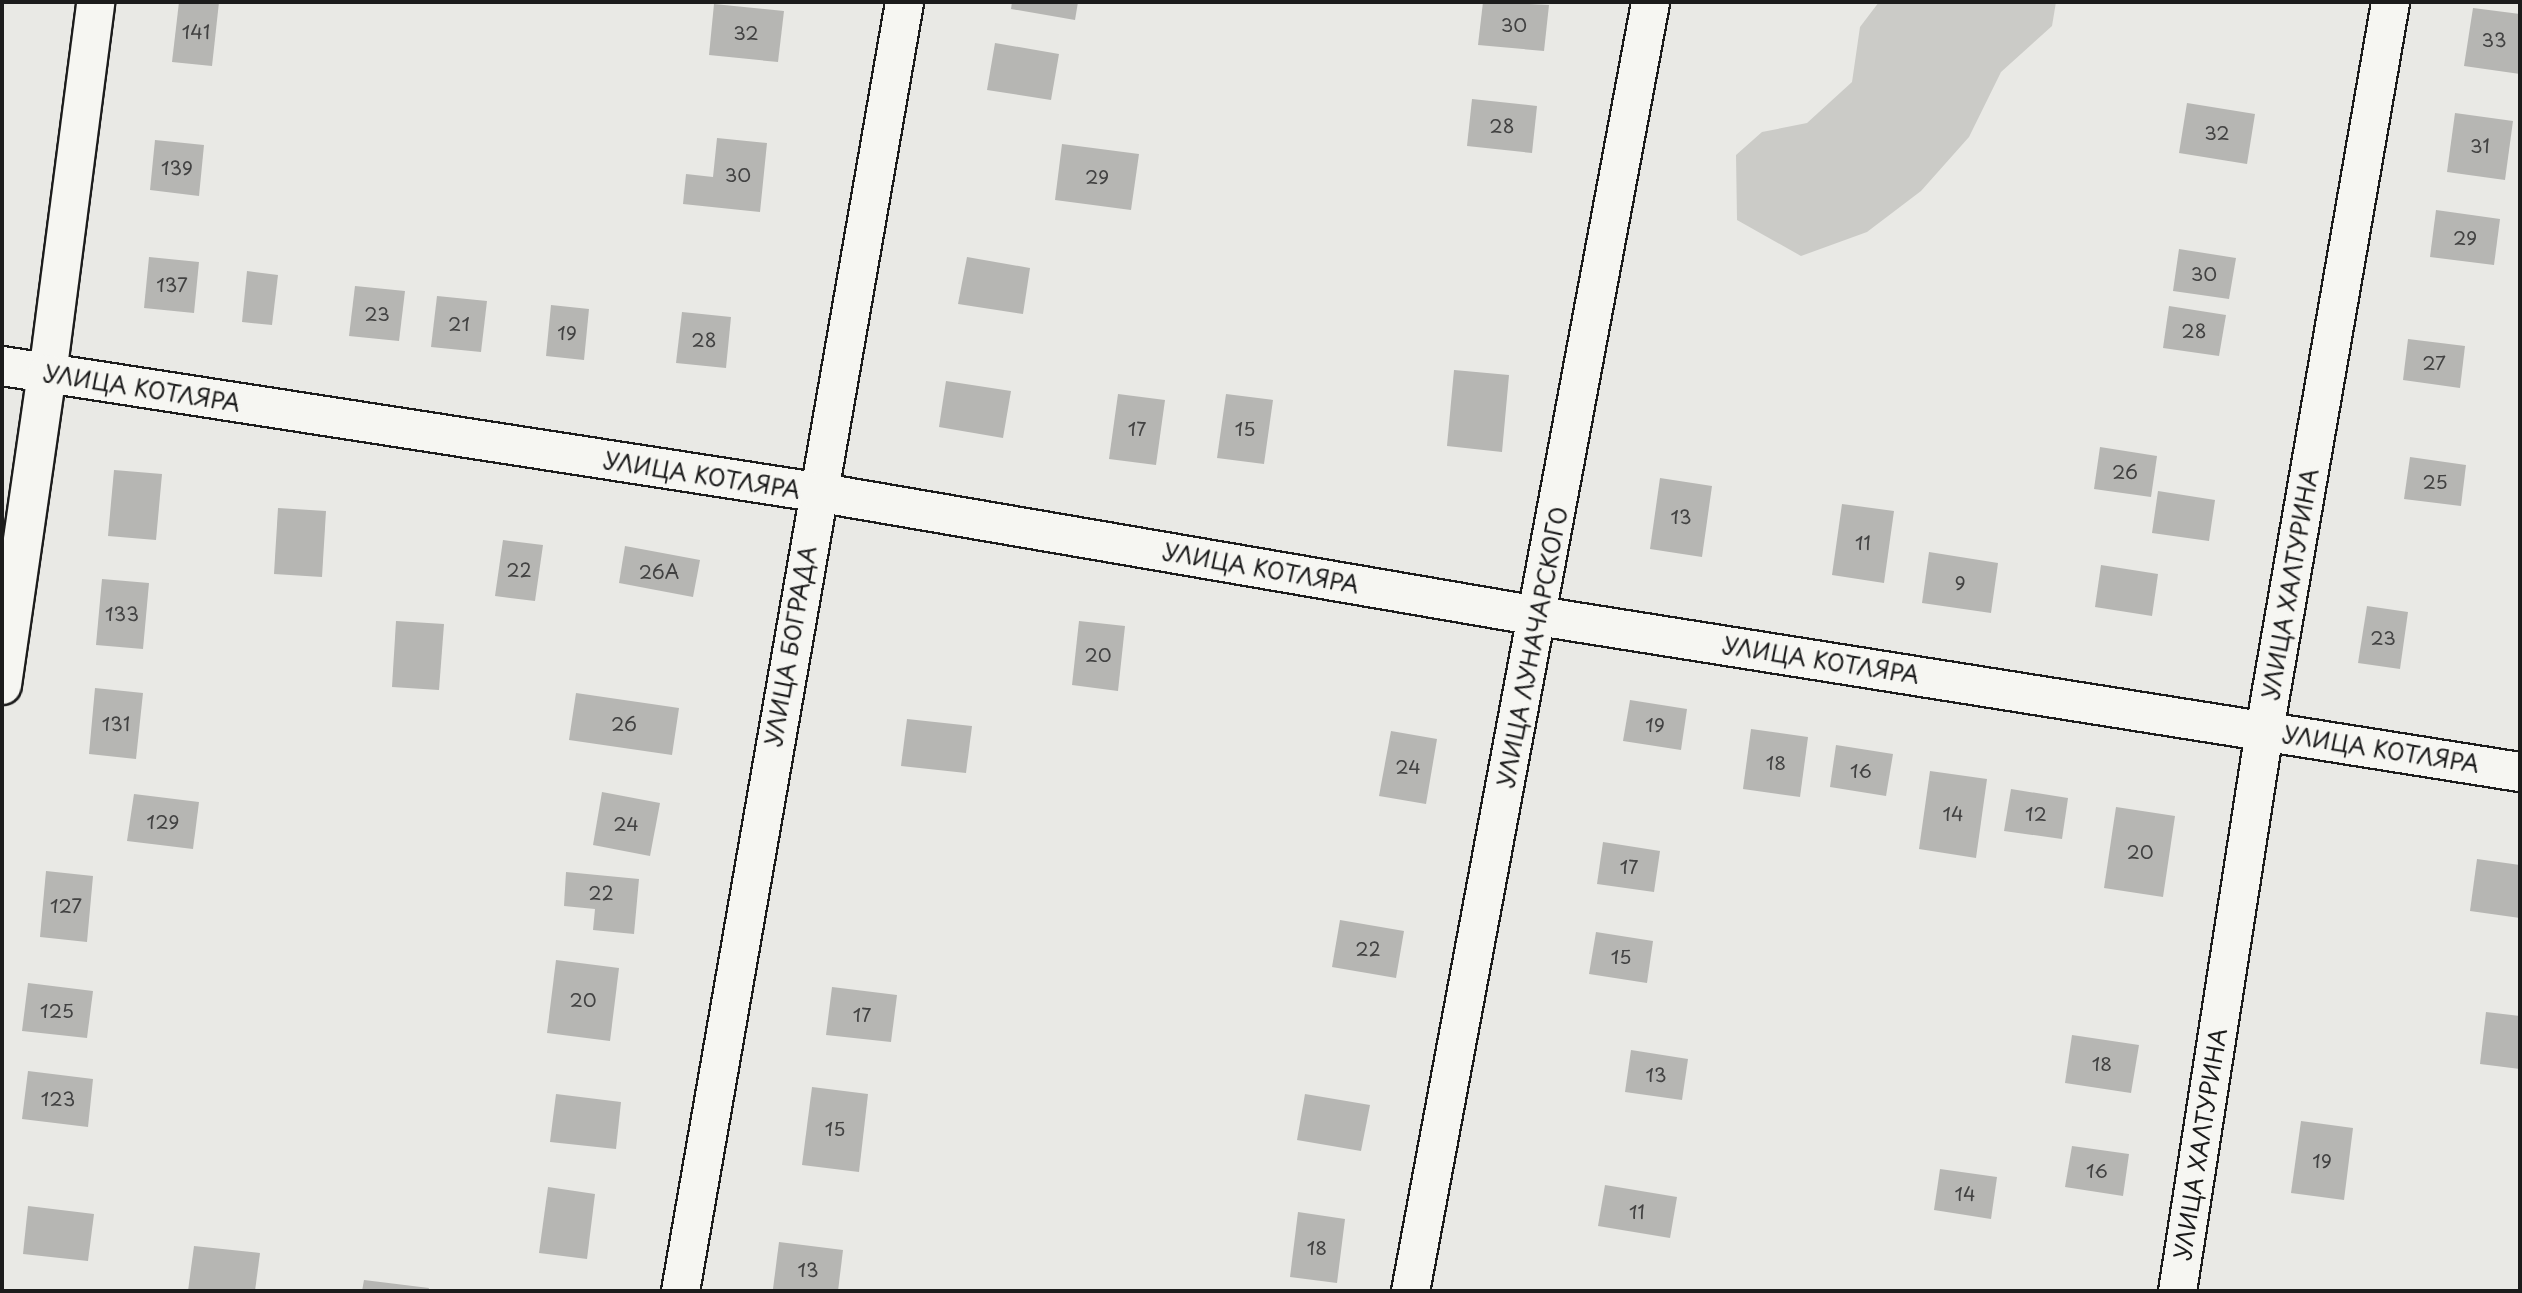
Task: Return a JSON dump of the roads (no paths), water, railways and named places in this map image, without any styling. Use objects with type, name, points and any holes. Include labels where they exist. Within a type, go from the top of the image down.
[{"type":"street","points":[[2,685],[47,374],[95,2]]},
{"type":"street","name":"УЛИЦА БОГРАДА","points":[[680,1291],[816,492],[904,2]]},
{"type":"street","name":"УЛИЦА ЛУНАЧАРСКОГО","points":[[1410,1291],[1538,616],[1650,2]]},
{"type":"street","name":"УЛИЦА ХАЛТУРИНА","points":[[2176,1291],[2264,730],[2390,2]]},
{"type":"street","name":"УЛИЦА КОТЛЯРА","points":[[2,366],[816,492],[1538,616],[2520,772]]}]
